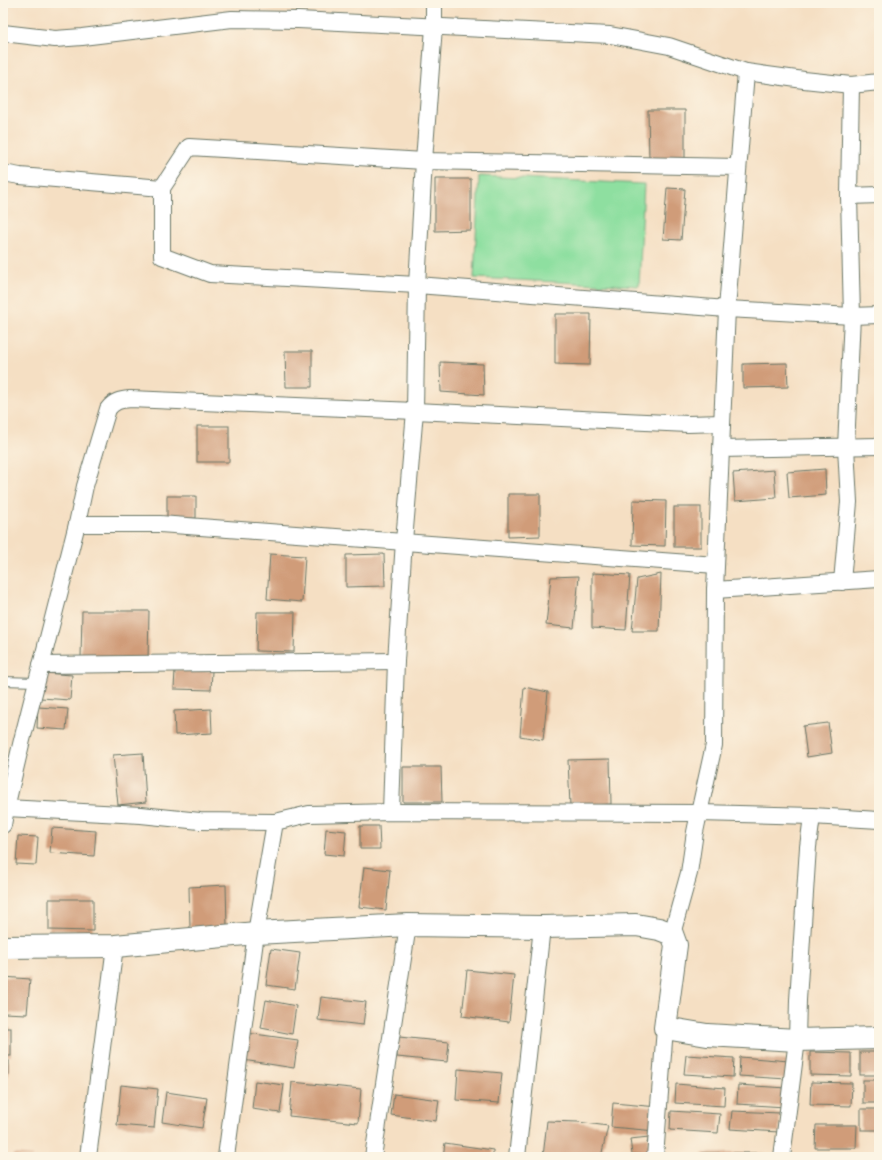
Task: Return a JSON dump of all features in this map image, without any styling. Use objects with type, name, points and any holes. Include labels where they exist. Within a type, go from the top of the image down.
[{"type":"street","points":[[391,812],[396,661],[415,411],[417,285],[424,160],[434,27],[434,3]]},
{"type":"street","points":[[3,33],[55,38],[82,37],[232,19],[298,20],[610,35],[669,46],[746,72],[804,80],[851,84],[879,82]]},
{"type":"street","points":[[655,1157],[665,1028],[676,945],[672,934],[689,873],[695,832],[714,745],[715,590],[727,308],[746,72]]},
{"type":"street","points":[[842,582],[849,502],[846,447],[852,316],[849,196],[851,84]]},
{"type":"street","points":[[738,167],[424,160],[189,147],[162,188],[162,256],[210,274],[417,285],[727,308],[852,316],[879,316]]},
{"type":"street","points":[[3,173],[20,176],[162,188]]},
{"type":"street","points":[[849,196],[879,195]]},
{"type":"street","points":[[3,825],[36,682],[77,524],[85,486],[108,409],[118,400],[130,399],[415,411],[680,424],[722,423]]},
{"type":"street","points":[[722,449],[879,446]]},
{"type":"street","points":[[77,524],[160,524],[716,565]]},
{"type":"street","points":[[715,590],[879,579]]},
{"type":"street","points":[[41,665],[396,661]]},
{"type":"street","points":[[6,808],[200,821],[274,822],[309,814],[391,812],[699,812],[879,820]]},
{"type":"street","points":[[782,1157],[797,1040],[798,1000],[812,816]]},
{"type":"street","points":[[226,1157],[256,932],[274,822]]},
{"type":"street","points":[[3,947],[116,946],[256,932],[408,925],[542,927],[636,925],[659,929],[672,934]]},
{"type":"street","points":[[373,1157],[408,925]]},
{"type":"street","points":[[517,1157],[542,927]]},
{"type":"street","points":[[88,1157],[116,946]]},
{"type":"street","points":[[665,1028],[707,1035],[797,1040],[879,1038]]},
{"type":"lane","points":[[3,681],[36,682]]},
{"type":"green space","points":[[479,176],[644,184],[639,286],[474,278]]},
{"type":"building","points":[[648,110],[685,110],[685,159],[649,159]]},
{"type":"building","points":[[435,179],[471,179],[471,230],[435,231]]},
{"type":"building","points":[[667,188],[685,189],[681,240],[663,239]]},
{"type":"building","points":[[555,314],[591,314],[590,365],[555,364]]},
{"type":"building","points":[[285,351],[312,351],[312,387],[286,387]]},
{"type":"building","points":[[440,362],[483,364],[484,395],[441,392]]},
{"type":"building","points":[[787,363],[788,387],[743,388],[743,364]]},
{"type":"building","points":[[197,426],[229,426],[229,462],[197,462]]},
{"type":"building","points":[[825,469],[826,495],[789,498],[787,472]]},
{"type":"building","points":[[774,470],[776,498],[735,501],[733,473]]},
{"type":"building","points":[[508,494],[540,494],[540,536],[508,537]]},
{"type":"building","points":[[167,496],[196,496],[196,518],[167,518]]},
{"type":"building","points":[[633,500],[666,501],[665,546],[632,545]]},
{"type":"building","points":[[674,507],[701,507],[701,547],[674,547]]},
{"type":"building","points":[[270,554],[305,556],[302,602],[267,599]]},
{"type":"building","points":[[384,554],[385,586],[346,587],[346,555]]},
{"type":"building","points":[[592,573],[630,575],[626,630],[592,628]]},
{"type":"building","points":[[661,574],[659,631],[632,631],[637,579]]},
{"type":"building","points":[[579,576],[574,628],[546,625],[551,577]]},
{"type":"building","points":[[82,611],[149,611],[148,659],[81,658]]},
{"type":"building","points":[[257,612],[295,612],[294,652],[256,651]]},
{"type":"building","points":[[175,670],[212,671],[211,690],[174,689]]},
{"type":"building","points":[[43,673],[72,675],[70,700],[41,698]]},
{"type":"building","points":[[524,687],[548,692],[543,740],[520,736]]},
{"type":"building","points":[[38,707],[68,709],[66,730],[37,728]]},
{"type":"building","points":[[211,709],[212,733],[175,735],[174,711]]},
{"type":"building","points":[[828,723],[832,753],[807,757],[803,726]]},
{"type":"building","points":[[143,753],[146,802],[118,805],[113,755]]},
{"type":"building","points":[[610,759],[611,804],[570,806],[568,760]]},
{"type":"building","points":[[403,767],[441,767],[442,802],[403,802]]},
{"type":"building","points":[[360,826],[379,826],[380,849],[360,849]]},
{"type":"building","points":[[52,828],[96,831],[94,856],[50,853]]},
{"type":"building","points":[[326,829],[346,831],[344,856],[324,854]]},
{"type":"building","points":[[18,836],[38,837],[36,865],[16,864]]},
{"type":"building","points":[[364,867],[390,870],[386,910],[359,907]]},
{"type":"building","points":[[226,885],[227,927],[190,928],[189,887]]},
{"type":"building","points":[[49,899],[93,899],[93,931],[49,930]]},
{"type":"building","points":[[271,949],[300,953],[295,989],[266,985]]},
{"type":"building","points":[[467,970],[514,975],[509,1022],[462,1016]]},
{"type":"building","points":[[3,977],[30,979],[27,1014],[3,1013]]},
{"type":"building","points":[[321,997],[366,1002],[363,1025],[318,1020]]},
{"type":"building","points":[[266,1000],[296,1006],[292,1034],[261,1028]]},
{"type":"building","points":[[3,1028],[11,1028],[11,1056],[3,1056]]},
{"type":"building","points":[[247,1033],[298,1040],[294,1068],[243,1060]]},
{"type":"building","points":[[399,1037],[449,1042],[447,1062],[397,1057]]},
{"type":"building","points":[[810,1052],[851,1053],[851,1076],[810,1075]]},
{"type":"building","points":[[860,1052],[879,1052],[879,1075],[860,1075]]},
{"type":"building","points":[[686,1055],[734,1058],[733,1077],[684,1074]]},
{"type":"building","points":[[740,1057],[789,1061],[787,1079],[739,1076]]},
{"type":"building","points":[[3,1061],[9,1061],[9,1075],[3,1075]]},
{"type":"building","points":[[458,1069],[502,1073],[499,1103],[456,1100]]},
{"type":"building","points":[[863,1080],[879,1080],[879,1103],[863,1103]]},
{"type":"building","points":[[255,1081],[284,1085],[280,1113],[252,1109]]},
{"type":"building","points":[[292,1082],[361,1089],[358,1123],[289,1116]]},
{"type":"building","points":[[811,1082],[852,1083],[851,1106],[810,1105]]},
{"type":"building","points":[[676,1084],[725,1088],[724,1106],[675,1103]]},
{"type":"building","points":[[121,1085],[158,1089],[154,1128],[117,1125]]},
{"type":"building","points":[[738,1085],[787,1088],[785,1107],[737,1104]]},
{"type":"building","points":[[166,1092],[207,1098],[202,1128],[162,1122]]},
{"type":"building","points":[[394,1094],[439,1100],[436,1121],[391,1115]]},
{"type":"building","points":[[613,1103],[658,1107],[656,1131],[611,1127]]},
{"type":"building","points":[[861,1109],[879,1109],[879,1130],[861,1130]]},
{"type":"building","points":[[671,1111],[720,1114],[718,1133],[670,1130]]},
{"type":"building","points":[[732,1111],[780,1113],[779,1132],[730,1129]]},
{"type":"building","points":[[547,1121],[578,1122],[608,1126],[601,1157],[543,1157]]},
{"type":"building","points":[[816,1125],[857,1125],[856,1148],[815,1148]]},
{"type":"building","points":[[649,1137],[647,1143],[654,1143],[653,1155],[632,1154],[630,1139]]},
{"type":"building","points":[[445,1143],[493,1150],[493,1157],[443,1157]]},
{"type":"building","points":[[702,1153],[764,1153],[764,1157],[702,1157]]},
{"type":"building","points":[[13,1154],[33,1156],[33,1157],[13,1157]]}]
